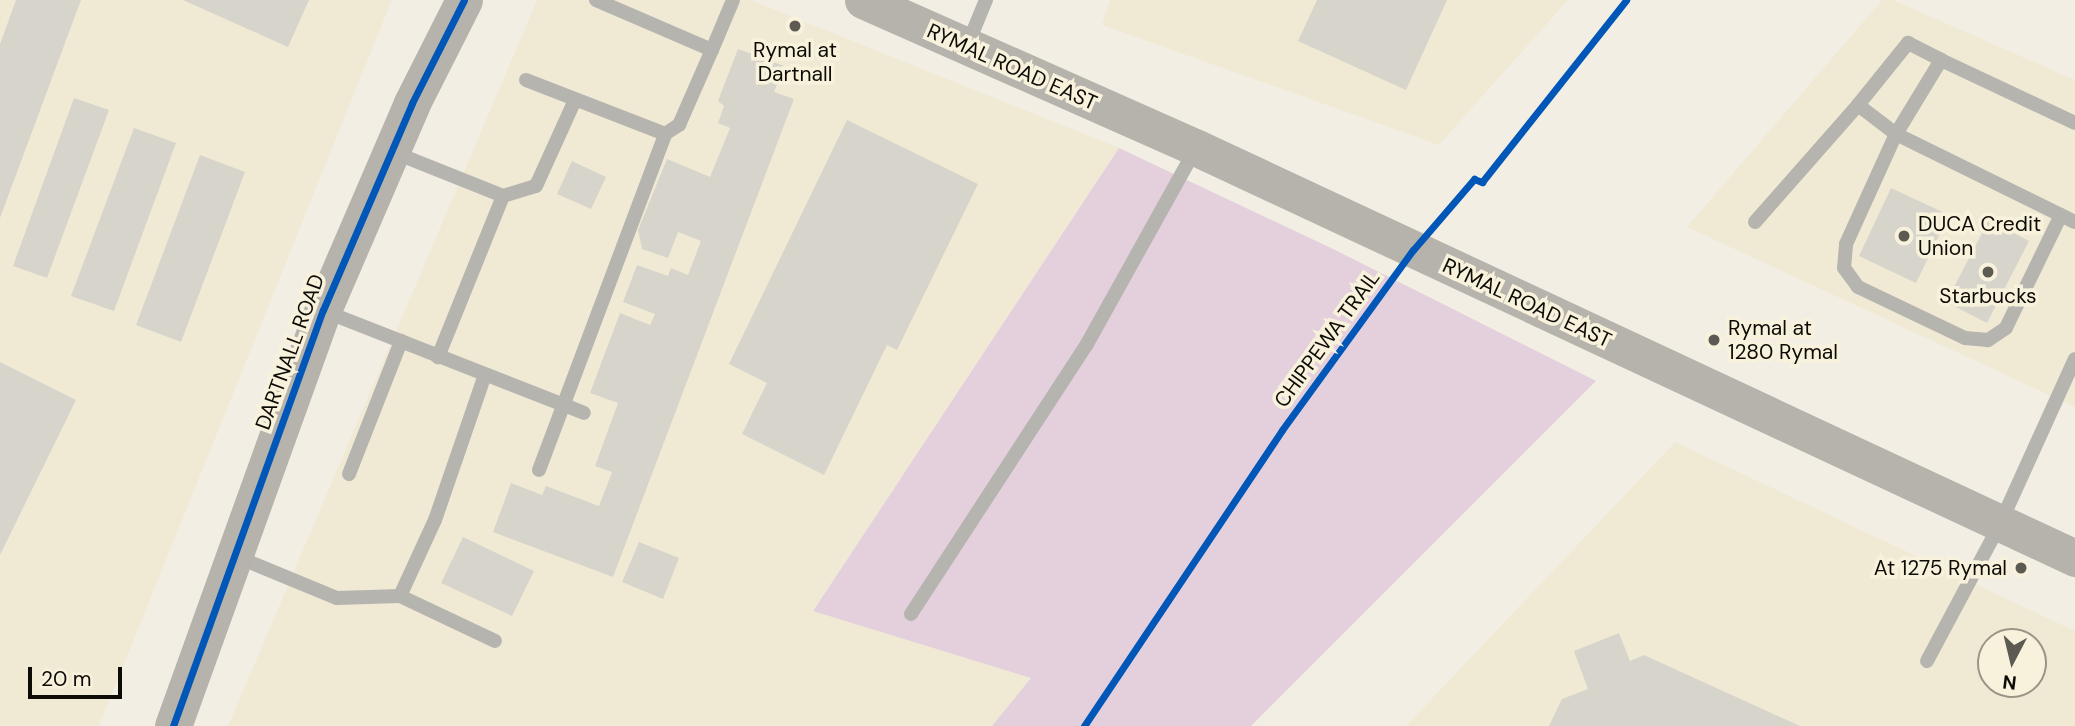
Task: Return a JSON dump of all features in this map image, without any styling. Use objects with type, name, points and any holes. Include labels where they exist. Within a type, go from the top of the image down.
[{"type":"main road","name":"DARTNALL ROAD","points":[[173,726],[323,310],[392,151],[464,0]]},
{"type":"main road","name":"RYMAL ROAD EAST","points":[[863,0],[1197,148],[2075,558]]},
{"type":"lane","points":[[596,0],[712,50]]},
{"type":"lane","points":[[539,470],[665,134],[679,125],[733,0]]},
{"type":"lane","points":[[966,47],[986,0]]},
{"type":"lane","points":[[1755,222],[1858,105],[1908,43],[2075,123]]},
{"type":"lane","points":[[1941,60],[1896,134],[1846,244],[1844,268],[1858,287],[1965,338],[1988,340],[2006,328],[2061,215]]},
{"type":"lane","points":[[526,80],[665,134]]},
{"type":"lane","points":[[392,151],[503,197],[536,186],[575,100]]},
{"type":"lane","points":[[1858,105],[1896,134],[2075,222]]},
{"type":"lane","points":[[911,614],[1087,344],[1197,148]]},
{"type":"lane","points":[[439,357],[503,197]]},
{"type":"lane","points":[[323,310],[584,413]]},
{"type":"lane","points":[[349,474],[401,341]]},
{"type":"lane","points":[[1927,661],[2000,524],[2075,359]]},
{"type":"lane","points":[[400,596],[435,520],[485,375]]},
{"type":"lane","points":[[234,555],[337,598],[400,596],[495,641]]},
{"type":"shaded area","points":[[0,0],[392,0],[99,726],[0,726]]},
{"type":"shaded area","points":[[537,0],[751,0],[1119,148],[813,610],[1032,678],[992,726],[228,726]]},
{"type":"shaded area","points":[[1110,0],[1568,0],[1439,145],[1102,25]]},
{"type":"shaded area","points":[[1882,0],[1893,0],[2075,80],[2075,407],[1687,227]]},
{"type":"shaded area","points":[[1119,148],[1331,248],[1596,381],[1251,726],[992,726],[1031,678],[813,611]]},
{"type":"shaded area","points":[[1675,442],[2075,631],[2075,726],[1406,726]]},
{"type":"building","points":[[16,0],[81,0],[0,218],[0,44]]},
{"type":"building","points":[[183,0],[309,0],[288,47]]},
{"type":"building","points":[[1317,0],[1447,0],[1406,90],[1298,41]]},
{"type":"building","points":[[738,49],[784,66],[774,92],[794,99],[613,577],[493,532],[511,483],[542,495],[546,486],[599,506],[612,472],[595,466],[618,403],[590,393],[620,313],[650,325],[655,314],[623,302],[637,265],[668,276],[671,268],[688,275],[701,241],[678,232],[668,258],[642,249],[638,230],[667,159],[710,177],[730,128],[718,123],[724,106],[718,101]]},
{"type":"building","points":[[74,98],[109,110],[47,278],[13,266]]},
{"type":"building","points":[[847,120],[978,184],[897,350],[887,345],[824,475],[742,434],[767,383],[729,364]]},
{"type":"building","points":[[134,128],[176,143],[114,311],[71,296]]},
{"type":"building","points":[[200,155],[245,172],[181,342],[136,325]]},
{"type":"building","points":[[572,161],[606,177],[591,209],[557,194]]},
{"type":"building","name":"DUCA Credit Union","points":[[1891,188],[1949,215],[1916,283],[1859,256]]},
{"type":"building","name":"Starbucks","points":[[1989,220],[2029,241],[1987,323],[1946,302]]},
{"type":"building","points":[[0,362],[76,400],[0,555]]},
{"type":"building","points":[[463,537],[534,571],[512,616],[441,583]]},
{"type":"building","points":[[639,542],[679,558],[663,599],[622,582]]},
{"type":"building","points":[[1619,633],[1630,661],[1644,655],[1800,726],[1549,726],[1562,699],[1588,689],[1574,651]]},
{"type":"cycle path","points":[[173,726],[323,310],[412,103],[464,0]]},
{"type":"cycle path","name":"CHIPPEWA TRAIL","points":[[1084,726],[1282,430],[1413,250],[1474,179],[1482,182],[1626,0]]},
{"type":"place","name":"Rymal at Dartnall","points":[[795,26]]},
{"type":"place","name":"DUCA Credit Union","points":[[1904,236]]},
{"type":"place","name":"Starbucks","points":[[1988,272]]},
{"type":"place","name":"Rymal at 1280 Rymal","points":[[1714,340]]},
{"type":"place","name":"At 1275 Rymal","points":[[2021,568]]}]
